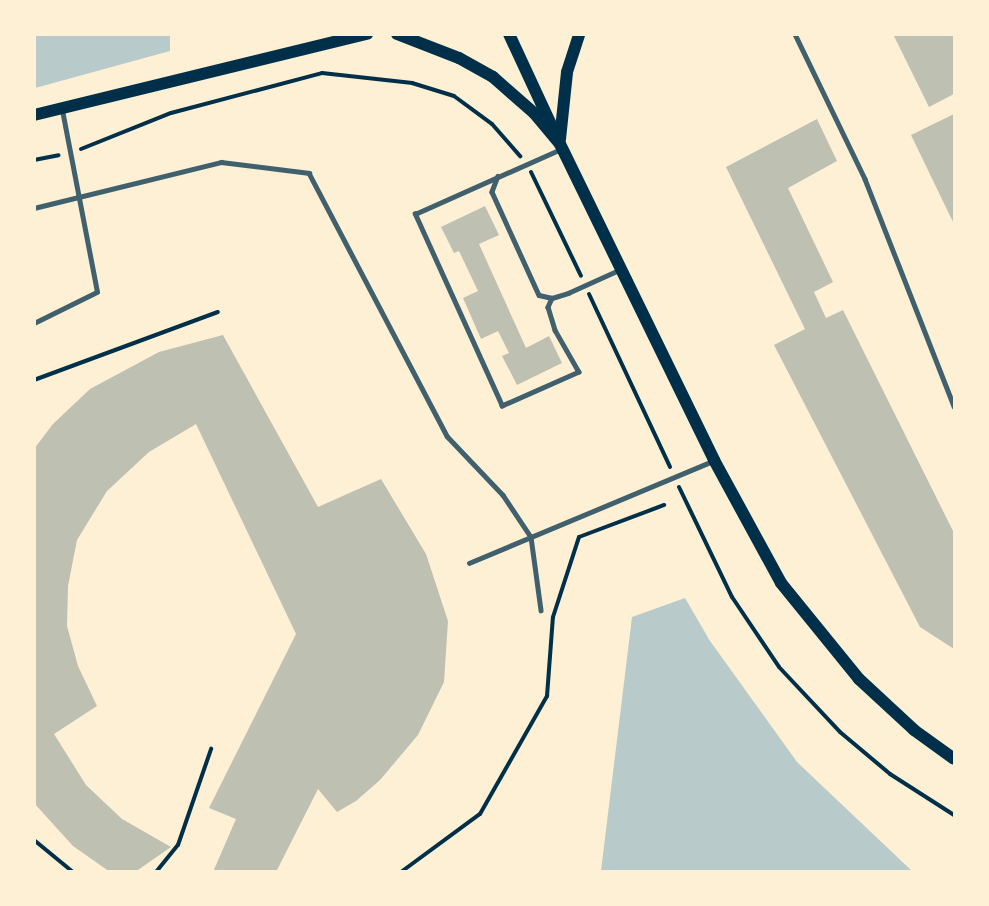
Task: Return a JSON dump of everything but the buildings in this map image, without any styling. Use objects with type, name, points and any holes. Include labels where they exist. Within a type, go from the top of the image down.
[{"type":"main road","points":[[34,115],[331,39],[366,34]]},
{"type":"main road","points":[[397,34],[459,58],[493,77],[534,113],[561,146]]},
{"type":"main road","points":[[509,34],[714,460],[781,583],[818,633],[877,697],[954,759]]},
{"type":"main road","points":[[561,146],[563,91],[579,34]]},
{"type":"lane","points":[[795,34],[866,179],[954,406]]},
{"type":"lane","points":[[34,323],[97,292],[62,108]]},
{"type":"lane","points":[[552,298],[548,307],[555,330],[579,372],[502,406],[415,214],[561,146]]},
{"type":"lane","points":[[34,208],[221,162],[309,173],[447,436],[503,495],[531,537],[541,610]]},
{"type":"lane","points":[[498,176],[492,192],[539,295],[552,298],[622,269]]},
{"type":"lane","points":[[469,563],[714,460]]},
{"type":"path","points":[[34,160],[70,152],[171,113],[322,73],[412,83],[454,96],[492,124],[526,163],[732,597],[779,667],[840,732],[890,774],[954,815]]},
{"type":"path","points":[[34,380],[218,312]]},
{"type":"path","points":[[401,872],[480,814],[547,696],[553,616],[579,537],[664,505]]},
{"type":"path","points":[[156,872],[178,845],[211,749]]},
{"type":"path","points":[[34,840],[73,872]]},
{"type":"shaded area","points":[[35,34],[170,35],[170,51],[35,88]]},
{"type":"shaded area","points":[[685,598],[710,641],[797,762],[912,871],[601,871],[632,617]]}]
